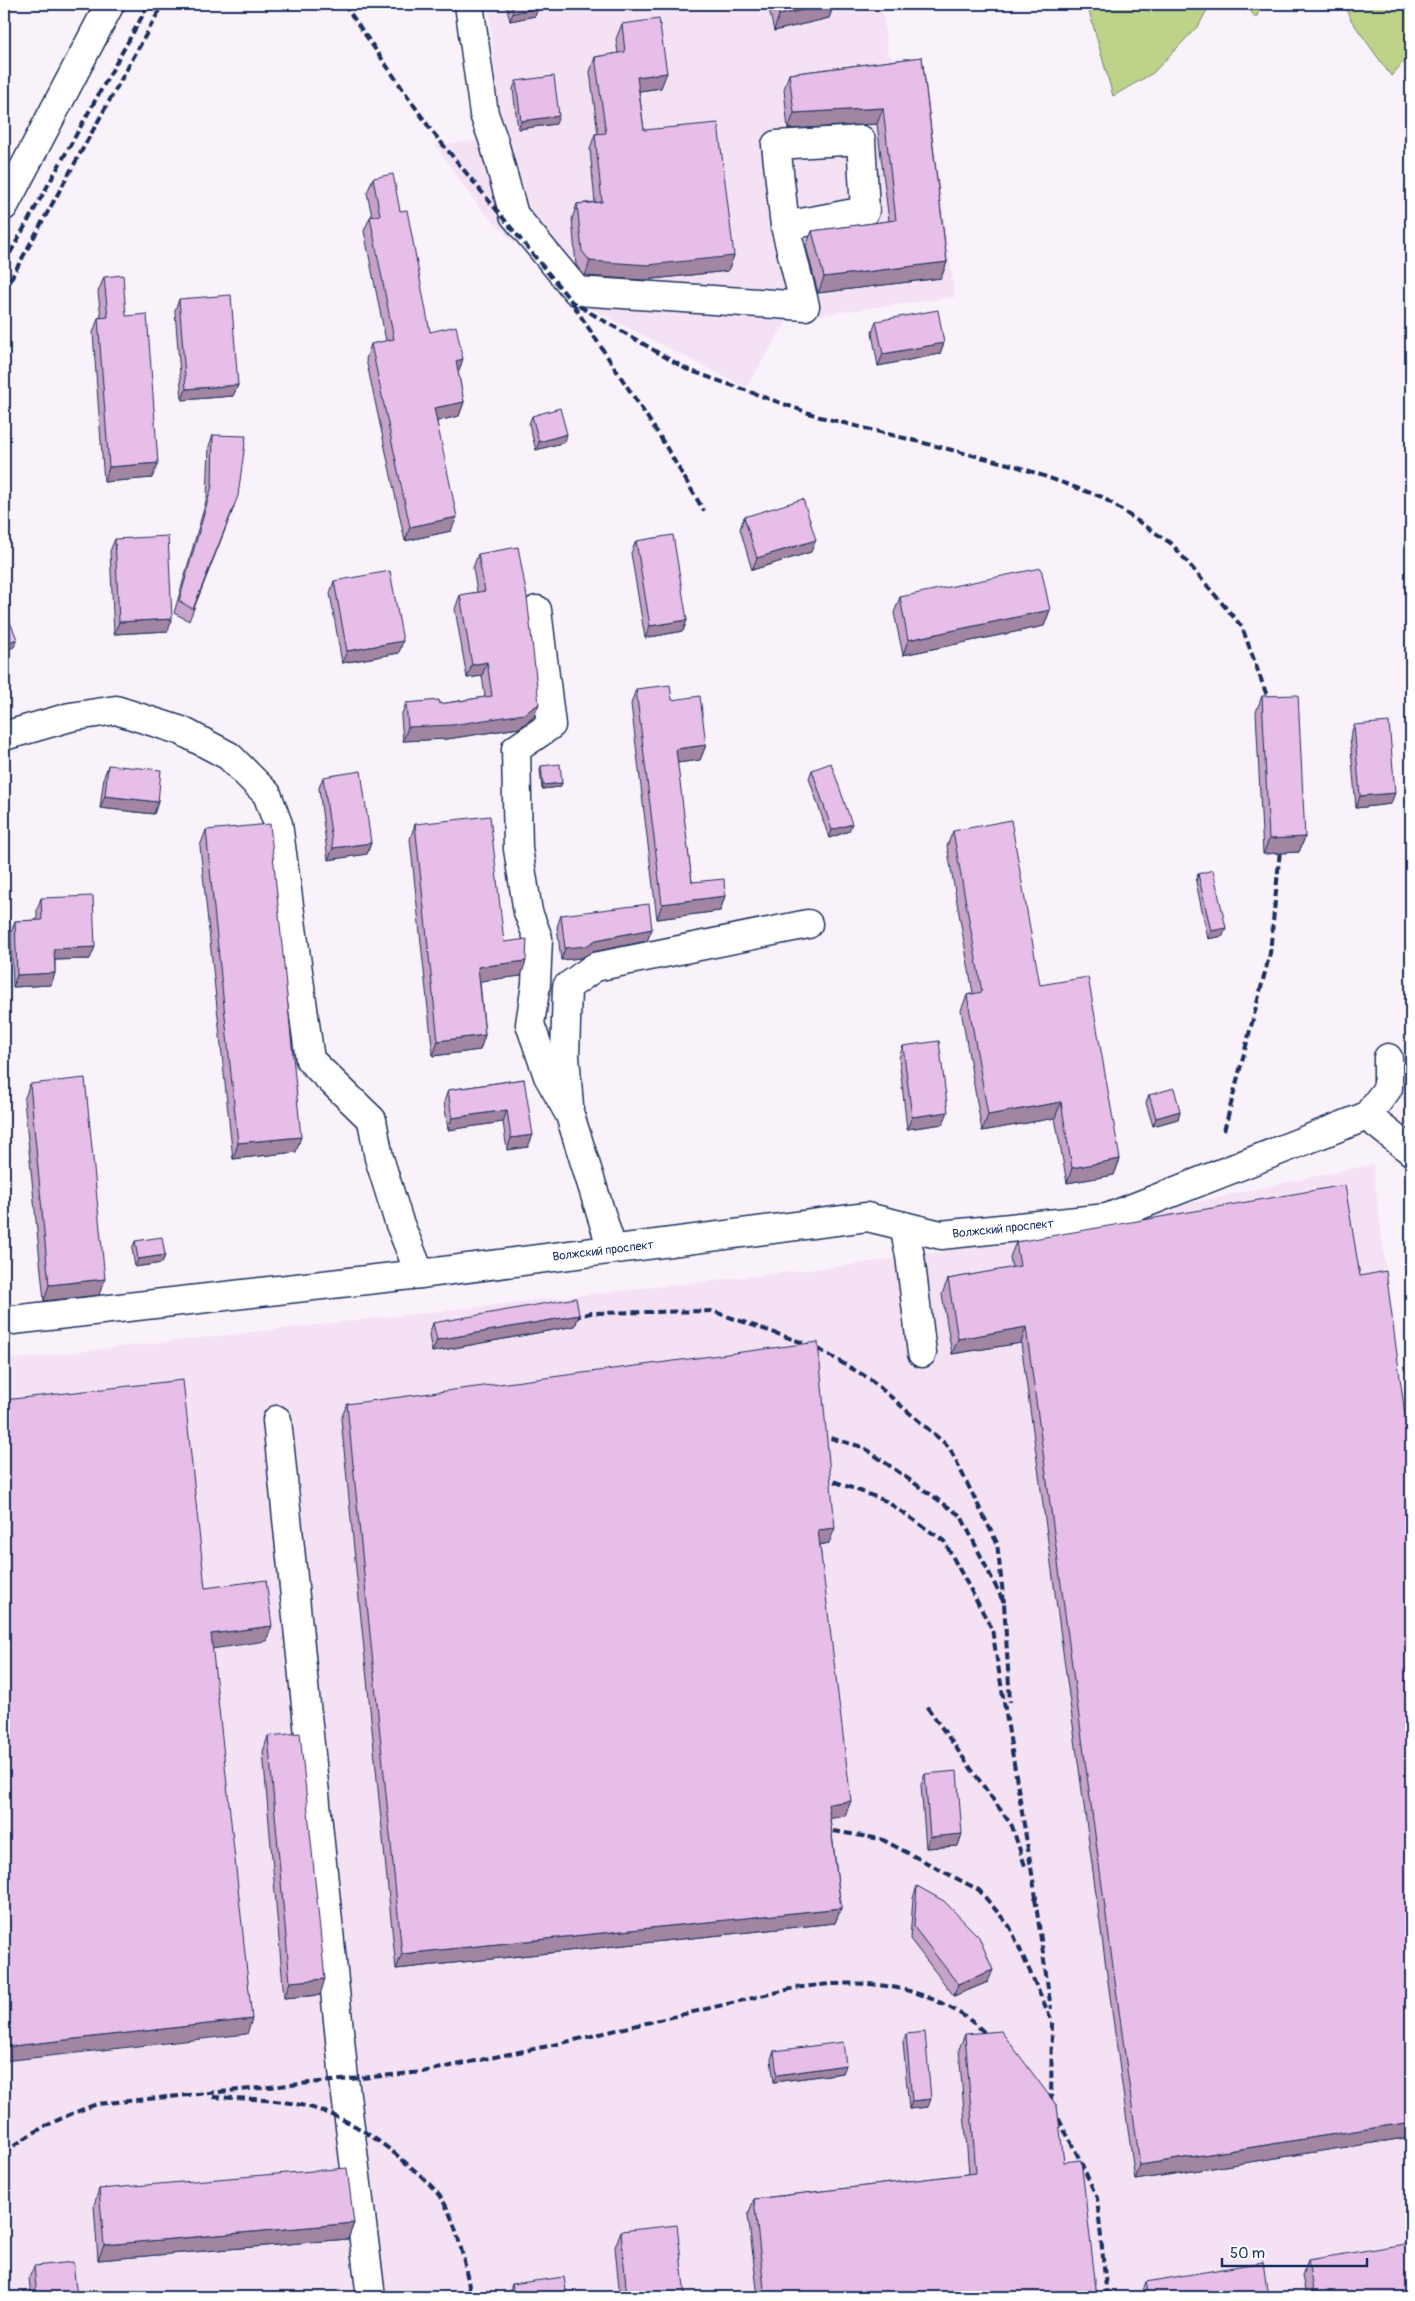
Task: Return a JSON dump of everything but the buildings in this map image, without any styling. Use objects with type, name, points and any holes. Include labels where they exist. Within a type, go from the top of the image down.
[{"type":"street","points":[[4,206],[110,4]]},
{"type":"street","points":[[469,4],[484,114],[493,139],[514,215],[577,291],[805,306],[785,226]]},
{"type":"street","points":[[536,610],[551,725],[516,749],[518,849],[528,912],[538,938],[536,984],[530,1024],[548,1076],[570,1115],[612,1249]]},
{"type":"street","points":[[4,736],[70,717],[116,710],[182,731],[229,756],[266,794],[278,824],[310,1060],[372,1120],[379,1158],[396,1213],[420,1274]]},
{"type":"street","points":[[570,1115],[565,1056],[567,987],[595,967],[808,924]]},
{"type":"street","points":[[1388,1058],[1388,1088],[1367,1116],[1411,1151]]},
{"type":"street","name":"Волжский проспект","points":[[4,1321],[420,1274],[867,1217],[941,1235],[1107,1218],[1367,1116]]},
{"type":"street","points":[[904,1226],[910,1256],[922,1353]]},
{"type":"street","points":[[277,1420],[344,2079],[371,2297]]},
{"type":"shaded area","points":[[489,4],[882,4],[888,54],[909,70],[924,67],[955,297],[788,319],[746,388],[594,310],[542,271],[479,207],[435,145],[493,139],[498,127]]},
{"type":"shaded area","points":[[1373,1164],[1411,1474],[1411,2297],[4,2297],[4,1360],[850,1265],[1008,1242]]},
{"type":"green space","points":[[1087,4],[1210,4],[1199,25],[1153,73],[1113,96]]},
{"type":"green space","points":[[1245,4],[1262,4],[1256,18]]},
{"type":"green space","points":[[1344,4],[1411,4],[1411,54],[1391,76],[1351,20]]},
{"type":"railway","points":[[4,264],[149,4]]},
{"type":"railway","points":[[4,291],[163,4]]},
{"type":"railway","points":[[344,4],[431,130],[572,302],[686,369],[820,417],[1016,466],[1102,497],[1172,544],[1242,627],[1271,710]]},
{"type":"railway","points":[[574,306],[659,435],[704,511]]},
{"type":"railway","points":[[1224,1131],[1270,953],[1281,840]]},
{"type":"railway","points":[[573,1318],[590,1313],[712,1311],[815,1347],[870,1379],[949,1447],[997,1543],[1004,1603]]},
{"type":"railway","points":[[819,1435],[863,1447],[961,1516],[1004,1603],[1010,1702]]},
{"type":"railway","points":[[823,1477],[886,1501],[944,1541],[992,1629],[1037,1904]]},
{"type":"railway","points":[[927,1707],[1012,1826],[1026,1869]]},
{"type":"railway","points":[[833,1831],[881,1839],[979,1890],[1010,1927],[1052,2021],[1051,2105]]},
{"type":"railway","points":[[1035,1898],[1051,2009]]},
{"type":"railway","points":[[4,2153],[26,2137],[48,2125],[97,2104],[422,2072],[553,2045],[795,1988],[818,1985],[863,1984],[884,1986],[926,1996],[967,2018],[993,2041]]},
{"type":"railway","points":[[213,2097],[268,2100],[309,2107],[345,2121],[387,2147],[429,2184],[447,2207],[460,2243],[470,2292]]},
{"type":"railway","points":[[1053,2108],[1097,2198],[1107,2297]]}]
